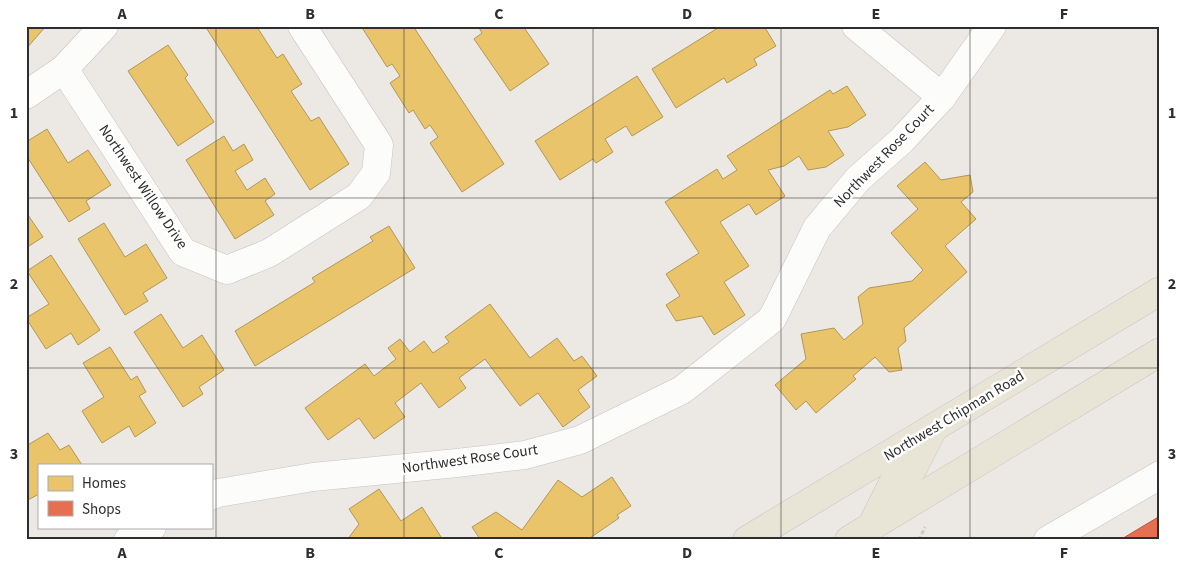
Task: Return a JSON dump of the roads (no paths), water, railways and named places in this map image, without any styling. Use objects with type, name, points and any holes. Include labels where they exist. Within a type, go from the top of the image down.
[{"type":"main road","name":"Northwest Chipman Road","points":[[747,540],[1160,291]]},
{"type":"main road","points":[[867,535],[1160,352]]},
{"type":"main road","points":[[867,535],[893,483],[912,470],[934,427]]},
{"type":"street","points":[[26,95],[64,69],[104,26]]},
{"type":"street","name":"Northwest Willow Drive","points":[[64,69],[183,252],[227,270],[269,253],[358,196],[376,173],[379,145],[302,26]]},
{"type":"street","points":[[856,26],[942,97]]},
{"type":"street","name":"Northwest Rose Court","points":[[212,496],[313,477],[525,455],[580,440],[682,390],[772,320],[817,228],[858,179],[901,141],[942,97],[992,26]]},
{"type":"street","points":[[1048,540],[1160,475]]},
{"type":"street","points":[[128,540],[150,528]]}]
